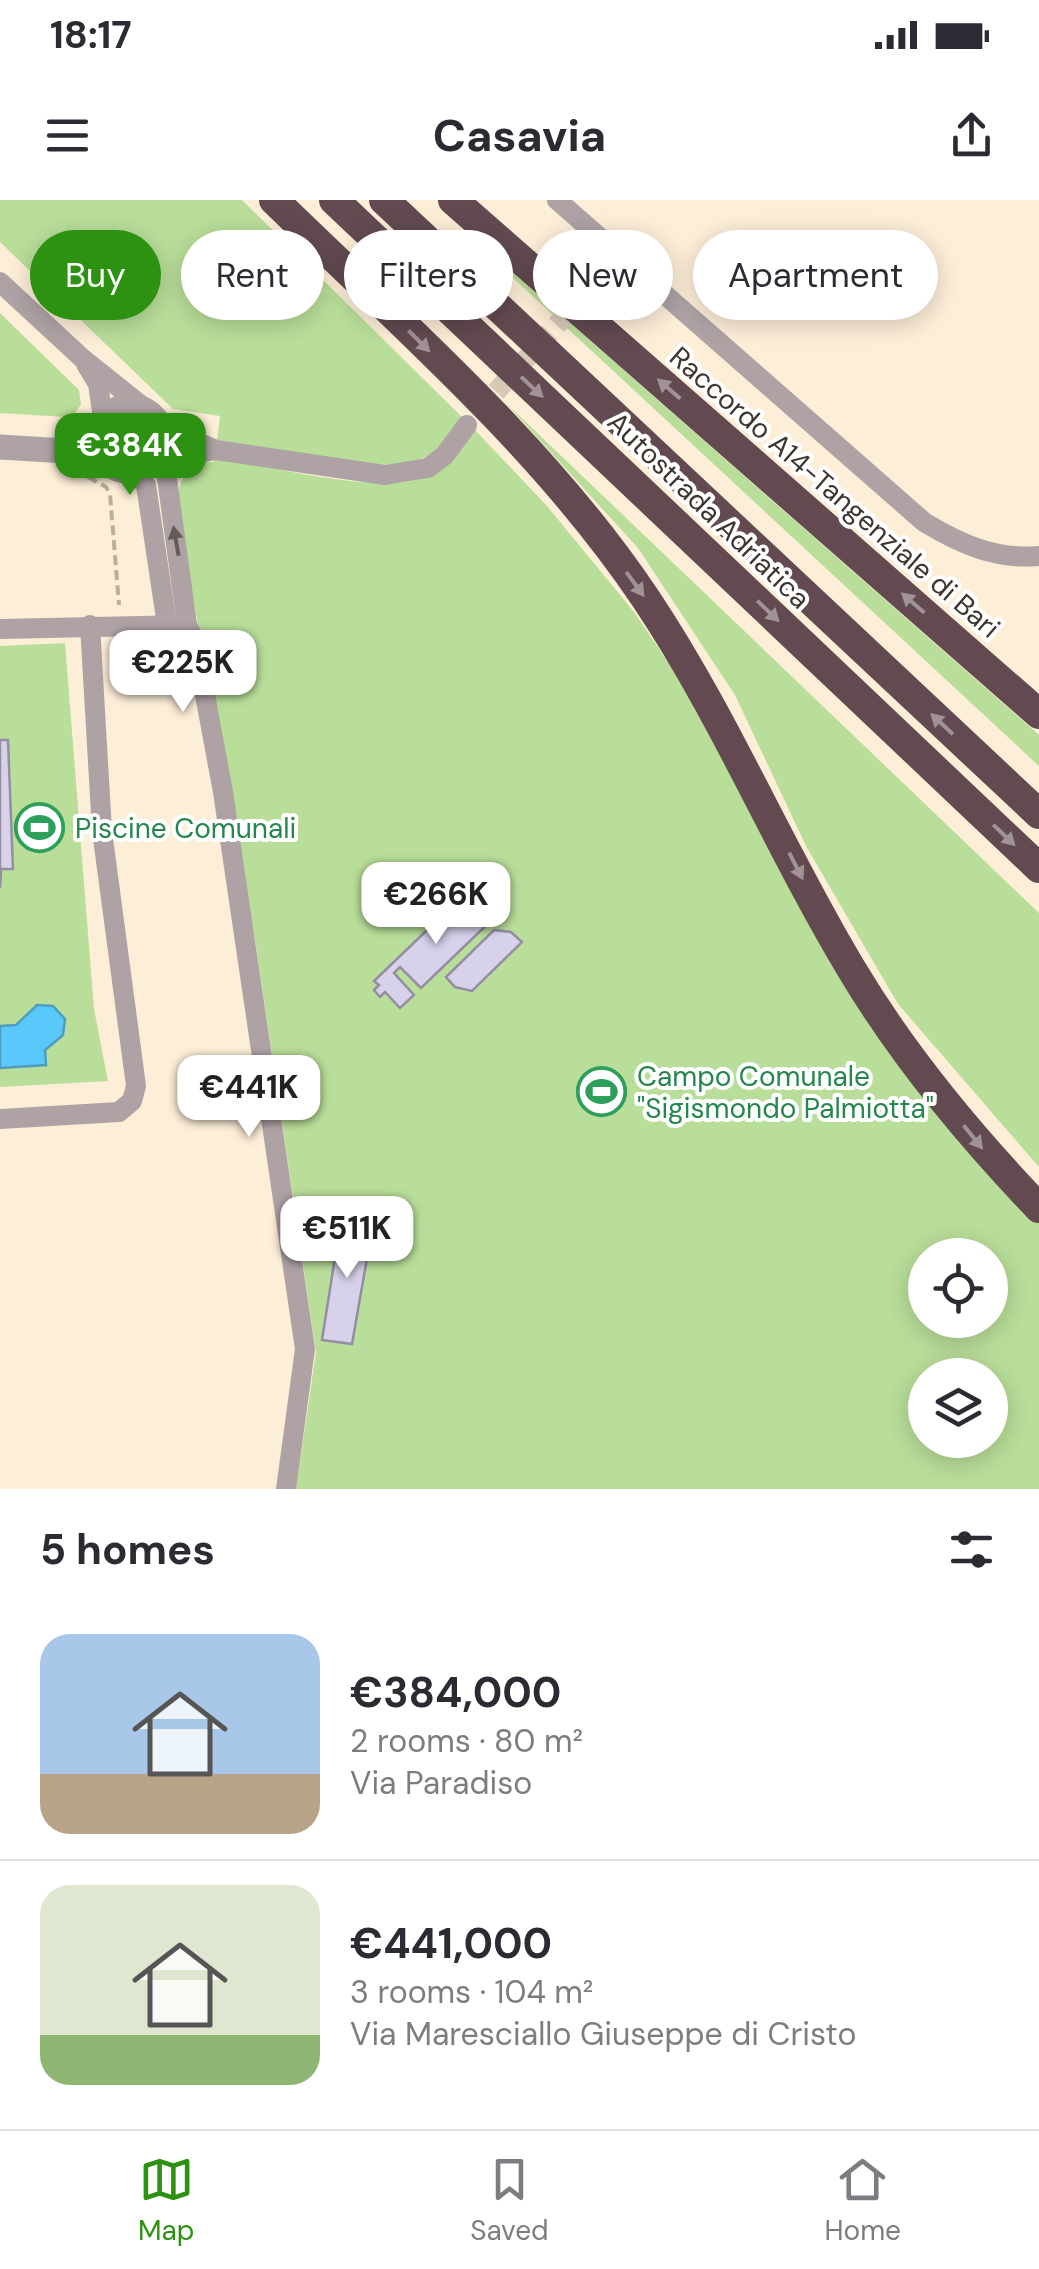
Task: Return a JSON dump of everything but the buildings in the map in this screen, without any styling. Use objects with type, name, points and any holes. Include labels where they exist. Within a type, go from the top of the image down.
[{"type":"highway","points":[[274,200],[476,398],[607,546],[700,685],[874,1006],[939,1096],[1039,1208]]},
{"type":"highway","name":"Autostrada Adriatica","points":[[334,200],[1039,868]]},
{"type":"highway","name":"Autostrada Adriatica","points":[[384,200],[1039,814]]},
{"type":"highway","name":"Raccordo A14-Tangenziale di Bari","points":[[453,200],[1039,714]]},
{"type":"street","points":[[557,200],[592,230]]},
{"type":"street","points":[[0,283],[82,358],[159,418],[164,428],[164,448],[145,468]]},
{"type":"street","points":[[673,301],[924,522],[955,541],[995,554],[1039,556]]},
{"type":"street","points":[[82,358],[98,384],[103,418],[96,435],[99,454],[114,470],[145,468],[216,450]]},
{"type":"street","points":[[103,418],[120,406],[142,406]]},
{"type":"street","points":[[164,428],[216,450],[386,475],[428,468],[444,455],[467,425]]},
{"type":"street","points":[[0,447],[99,454]]},
{"type":"street","points":[[145,468],[166,471],[177,625]]},
{"type":"street","points":[[0,1119],[119,1112],[132,1101],[136,1086],[102,831],[90,625]]},
{"type":"street","points":[[0,628],[177,625],[195,641],[223,792],[305,1348],[286,1489]]},
{"type":"path","points":[[76,472],[106,486],[110,494],[120,625]]},
{"type":"green space","points":[[0,200],[242,200],[272,230],[181,230],[181,320],[324,320],[324,281],[344,301],[344,320],[364,320],[464,419],[432,453],[398,464],[347,462],[217,440],[220,416],[173,409],[81,320],[161,320],[161,230],[30,230],[30,271],[0,242]]},
{"type":"green space","points":[[513,273],[533,291],[533,296],[513,278]]},
{"type":"green space","points":[[0,313],[79,390],[81,404],[76,412],[66,417],[0,413]]},
{"type":"green space","points":[[558,320],[567,320],[1039,735],[1039,766]]},
{"type":"green space","points":[[506,403],[1039,913],[1039,1167],[898,1004],[806,846],[735,695],[638,548]]},
{"type":"green space","points":[[475,430],[547,506],[634,612],[691,696],[817,931],[1039,1221],[1039,1489],[296,1489],[316,1352],[255,939],[177,495],[191,469],[213,462],[215,457],[358,482],[387,483],[412,481],[430,474]]},
{"type":"green space","name":"Piscine Comunali","points":[[65,643],[94,1009],[108,1081],[0,1087],[0,646]]},
{"type":"water","points":[[37,1005],[53,1006],[65,1019],[63,1035],[45,1050],[46,1065],[0,1068],[0,1026],[16,1025]]},
{"type":"tunnel","points":[[476,414],[561,320]]},
{"type":"place","name":"Piscine Comunali","points":[[40,828]]},
{"type":"place","name":"Campo Comunale \"Sigismondo Palmiotta\"","points":[[602,1092]]}]
